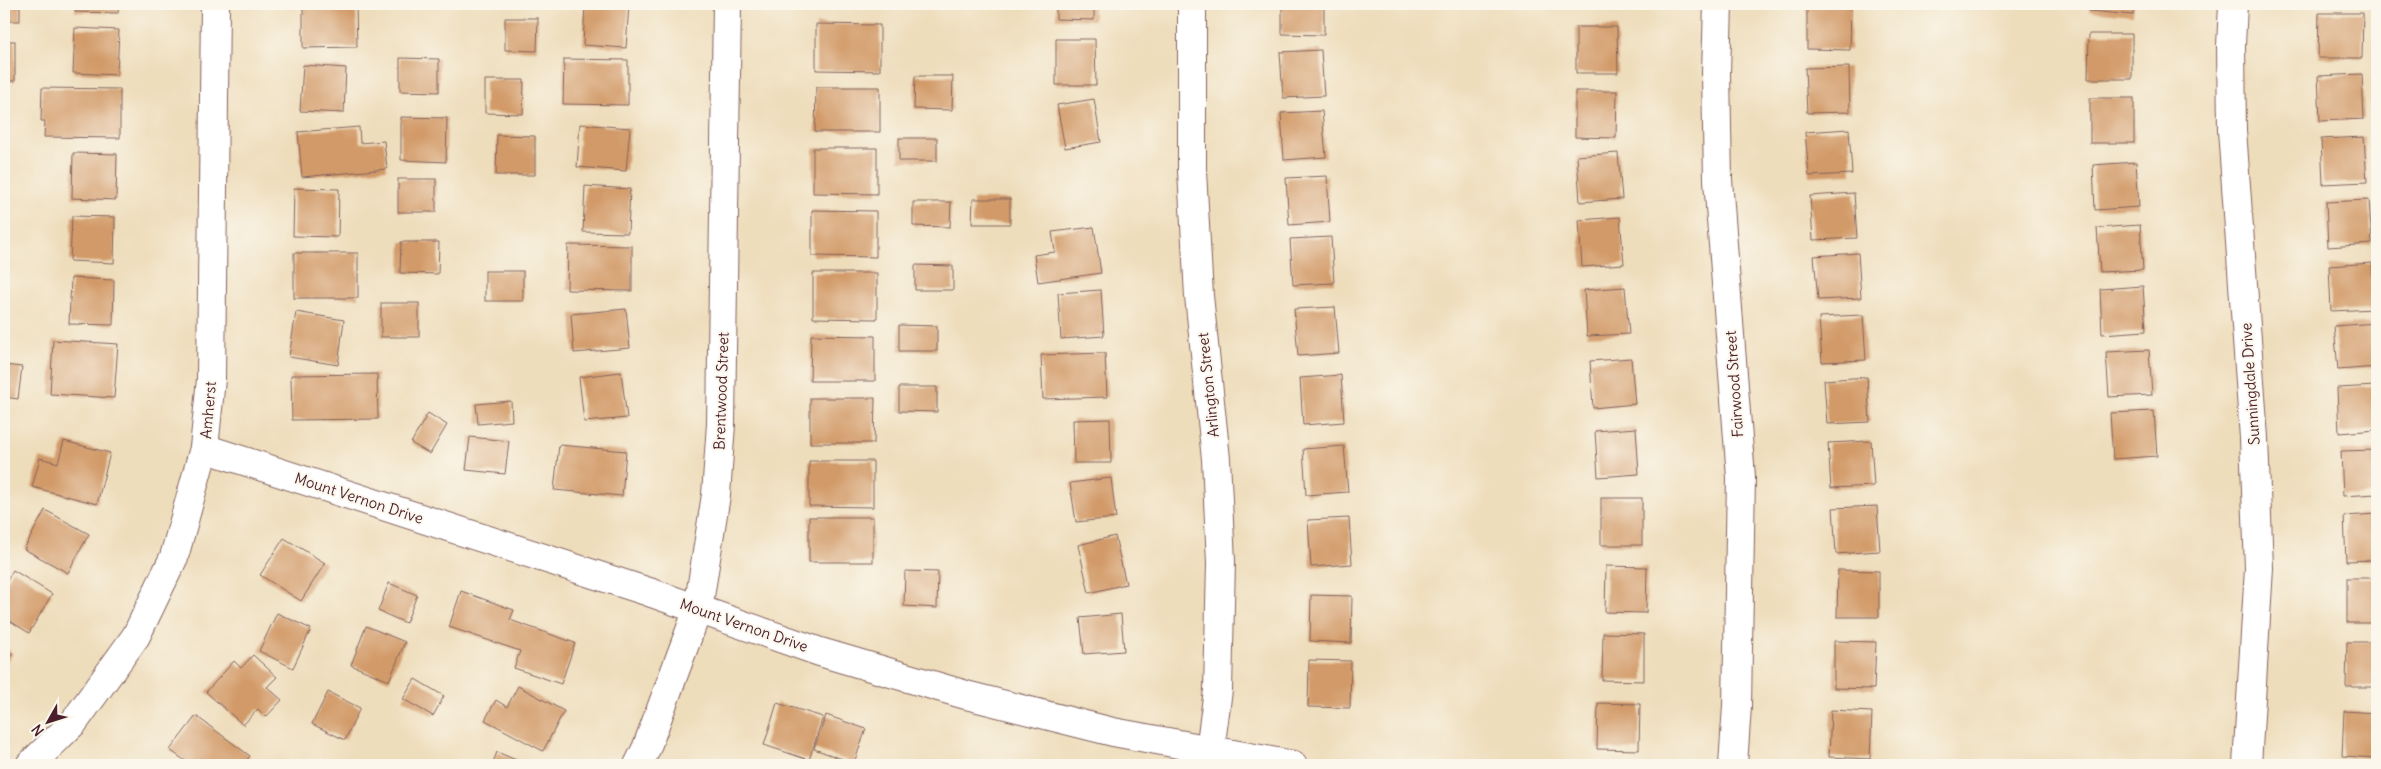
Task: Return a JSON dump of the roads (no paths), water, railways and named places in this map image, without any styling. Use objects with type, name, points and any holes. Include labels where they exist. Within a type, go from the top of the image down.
[{"type":"street","name":"Amherst","points":[[30,765],[74,722],[136,636],[174,557],[204,448],[211,379],[214,4]]},
{"type":"street","name":"Brentwood Street","points":[[638,765],[646,749],[698,609],[716,495],[721,424],[727,4]]},
{"type":"street","name":"Arlington Street","points":[[1192,4],[1192,171],[1199,296],[1216,459],[1221,562],[1218,690],[1209,757]]},
{"type":"street","name":"Fairwood Street","points":[[1718,4],[1716,73],[1718,180],[1741,477],[1737,706],[1733,765]]},
{"type":"street","name":"Sunningdale Drive","points":[[2233,4],[2231,46],[2232,130],[2254,438],[2259,568],[2247,765]]},
{"type":"street","name":"Mount Vernon Drive","points":[[204,448],[698,609],[820,652],[966,695],[1209,757],[1293,765]]}]
